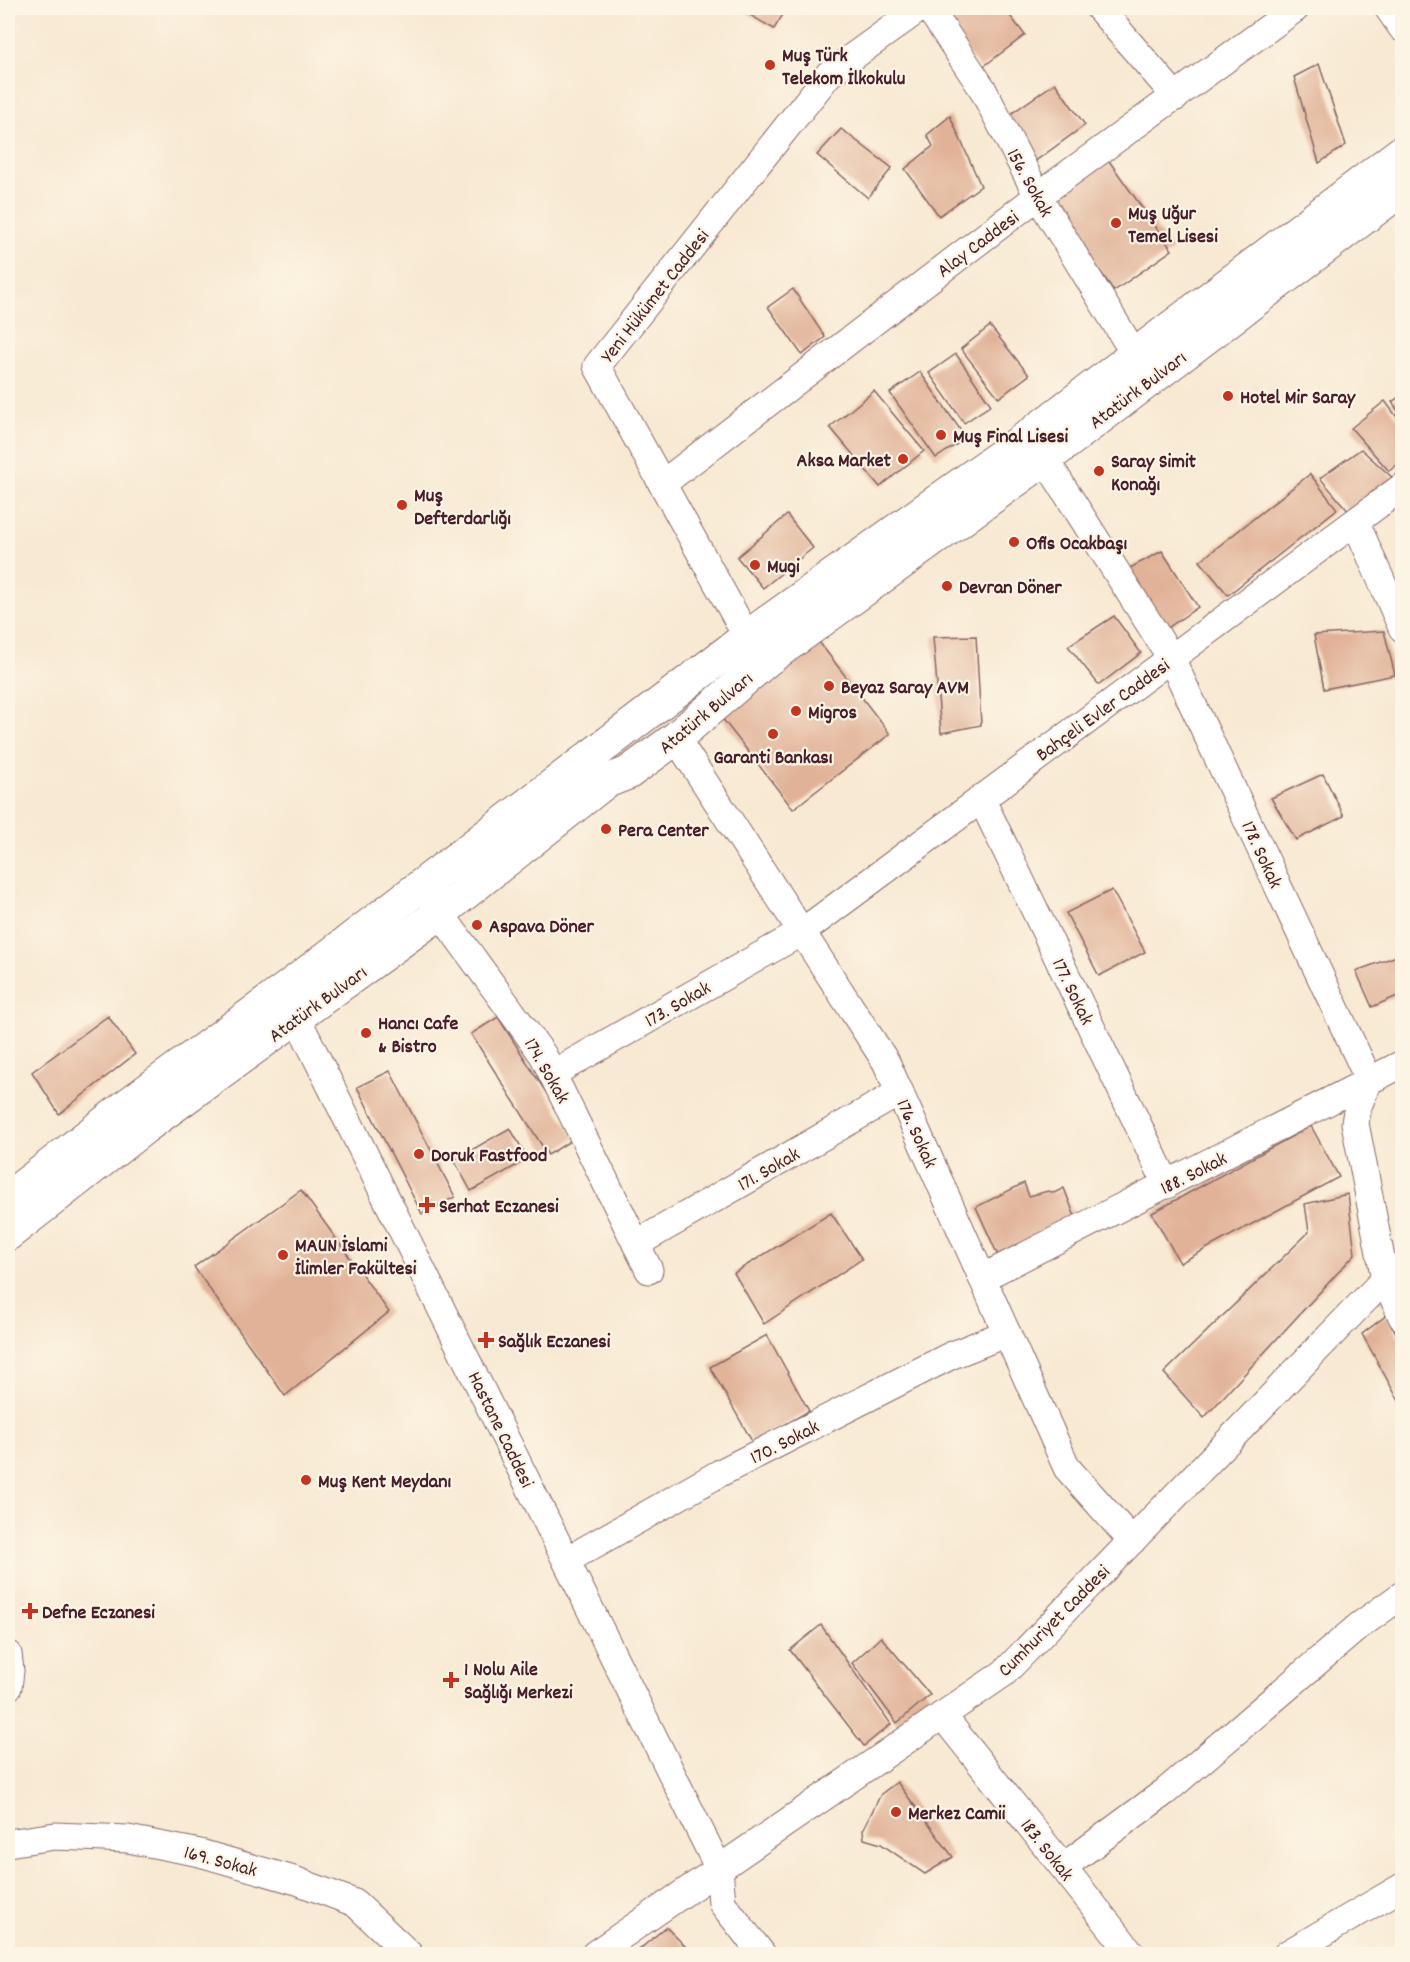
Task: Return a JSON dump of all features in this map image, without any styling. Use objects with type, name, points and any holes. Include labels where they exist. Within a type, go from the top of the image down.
[{"type":"main road","name":"Atatürk Bulvarı","points":[[8,1198],[130,1103],[440,913],[605,782],[628,773],[676,738],[758,648],[1030,435],[1402,152]]},
{"type":"main road","name":"Atatürk Bulvarı","points":[[8,1234],[145,1127],[290,1004],[423,884],[758,648],[1044,459],[1402,189]]},
{"type":"street","name":"Yeni Hükümet Caddesi","points":[[758,648],[662,484],[597,366],[830,74],[920,8]]},
{"type":"street","name":"156. Sokak","points":[[929,8],[982,88],[1038,196],[1135,355]]},
{"type":"street","points":[[1099,8],[1176,97]]},
{"type":"street","name":"Alay Caddesi","points":[[662,484],[1038,196],[1296,8]]},
{"type":"street","points":[[1388,8],[1402,28]]},
{"type":"street","name":"178. Sokak","points":[[1044,459],[1171,658],[1369,1080]]},
{"type":"street","name":"Bahçeli Evler Caddesi","points":[[802,932],[1402,487]]},
{"type":"street","points":[[1356,523],[1400,615]]},
{"type":"street","name":"176. Sokak","points":[[676,738],[886,1062],[1067,1468],[1132,1541]]},
{"type":"street","name":"177. Sokak","points":[[981,798],[1167,1185]]},
{"type":"street","name":"174. Sokak","points":[[423,884],[440,913],[543,1055],[649,1270]]},
{"type":"street","name":"173. Sokak","points":[[552,1074],[802,932]]},
{"type":"street","name":"Hastane Caddesi","points":[[290,1004],[719,1869]]},
{"type":"street","name":"188. Sokak","points":[[982,1278],[1402,1064]]},
{"type":"street","points":[[1369,1080],[1355,1123],[1394,1273],[1402,1317]]},
{"type":"street","name":"171. Sokak","points":[[636,1244],[900,1092]]},
{"type":"street","name":"Cumhuriyet Caddesi","points":[[595,1954],[1004,1673],[1394,1273]]},
{"type":"street","name":"170. Sokak","points":[[567,1560],[720,1473],[950,1356],[1007,1333]]},
{"type":"street","points":[[1063,1867],[1166,1791],[1359,1626],[1402,1595]]},
{"type":"street","points":[[8,1654],[10,1671],[8,1687]]},
{"type":"street","name":"183. Sokak","points":[[942,1715],[1132,1954]]},
{"type":"street","name":"169. Sokak","points":[[8,1843],[56,1836],[117,1839],[200,1853],[297,1881],[355,1903],[409,1954]]},
{"type":"street","points":[[719,1869],[722,1903],[762,1954]]},
{"type":"street","points":[[1287,1954],[1402,1887]]},
{"type":"building","points":[[738,8],[787,8],[774,29]]},
{"type":"building","points":[[934,8],[1004,8],[1025,35],[980,69]]},
{"type":"building","points":[[1319,64],[1346,145],[1319,163],[1294,77]]},
{"type":"building","points":[[1055,83],[1085,125],[1027,167],[1005,118]]},
{"type":"building","points":[[950,116],[981,186],[939,216],[905,169],[933,146],[927,135]]},
{"type":"building","points":[[841,129],[892,168],[868,198],[817,155]]},
{"type":"building","points":[[1107,158],[1172,250],[1114,291],[1049,199]]},
{"type":"building","points":[[793,289],[825,337],[802,355],[768,307]]},
{"type":"building","points":[[990,326],[1029,375],[999,398],[961,349]]},
{"type":"building","points":[[956,354],[991,405],[964,423],[929,373]]},
{"type":"building","points":[[920,372],[966,438],[936,458],[890,393]]},
{"type":"building","points":[[874,391],[924,451],[880,487],[830,427]]},
{"type":"building","points":[[1402,395],[1402,416],[1392,402]]},
{"type":"building","points":[[1385,401],[1402,424],[1402,461],[1389,471],[1351,428]]},
{"type":"building","points":[[1361,449],[1396,481],[1350,513],[1320,478]]},
{"type":"building","points":[[1310,474],[1337,509],[1228,595],[1200,561]]},
{"type":"building","points":[[787,515],[813,548],[763,588],[737,557]]},
{"type":"building","points":[[1162,551],[1198,607],[1166,629],[1126,570]]},
{"type":"building","points":[[1114,616],[1141,653],[1099,685],[1068,646]]},
{"type":"building","points":[[1384,631],[1395,675],[1324,689],[1314,635]]},
{"type":"building","points":[[976,636],[981,725],[941,733],[933,637]]},
{"type":"building","points":[[816,638],[890,734],[793,809],[718,713]]},
{"type":"building","points":[[1323,774],[1344,816],[1296,840],[1271,798]]},
{"type":"building","points":[[1112,890],[1145,952],[1099,976],[1066,913]]},
{"type":"building","points":[[1402,954],[1402,994],[1372,1007],[1356,971]]},
{"type":"building","points":[[108,1016],[135,1054],[59,1114],[32,1072]]},
{"type":"building","points":[[498,1017],[575,1138],[548,1155],[471,1034]]},
{"type":"building","points":[[390,1071],[455,1197],[422,1214],[357,1087]]},
{"type":"building","points":[[1311,1126],[1339,1177],[1180,1263],[1152,1213]]},
{"type":"building","points":[[510,1128],[528,1159],[471,1191],[454,1160]]},
{"type":"building","points":[[1024,1183],[1029,1196],[1048,1191],[1054,1193],[1064,1188],[1077,1222],[1000,1260],[976,1207]]},
{"type":"building","name":"MAUN İslami İlimler Fakültesi","points":[[301,1190],[389,1312],[285,1396],[194,1267]]},
{"type":"building","points":[[1348,1194],[1355,1254],[1204,1418],[1164,1373],[1309,1232],[1305,1204]]},
{"type":"building","points":[[831,1213],[862,1259],[764,1324],[734,1273]]},
{"type":"building","points":[[1387,1315],[1402,1345],[1402,1398],[1399,1401],[1362,1334]]},
{"type":"building","points":[[767,1335],[809,1411],[753,1443],[710,1367]]},
{"type":"building","points":[[821,1625],[891,1724],[864,1746],[790,1650]]},
{"type":"building","points":[[881,1637],[930,1695],[897,1723],[852,1663]]},
{"type":"building","name":"Merkez Camii","points":[[897,1782],[953,1857],[925,1874],[881,1844],[864,1839],[863,1830],[881,1794]]},
{"type":"building","points":[[666,1927],[693,1954],[634,1954]]},
{"type":"place","name":"Muş Türk Telekom İlkokulu","points":[[770,65]]},
{"type":"place","name":"Muş Uğur Temel Lisesi","points":[[1116,223]]},
{"type":"place","name":"Hotel Mir Saray","points":[[1228,396]]},
{"type":"place","name":"Muş Final Lisesi","points":[[941,435]]},
{"type":"place","name":"Aksa Market","points":[[903,459]]},
{"type":"place","name":"Saray Simit Konağı","points":[[1099,471]]},
{"type":"place","name":"Muş Defterdarlığı","points":[[402,505]]},
{"type":"place","name":"Ofis Ocakbaşı","points":[[1014,542]]},
{"type":"place","name":"Mugi","points":[[755,565]]},
{"type":"place","name":"Devran Döner","points":[[947,586]]},
{"type":"place","name":"Beyaz Saray AVM","points":[[829,686]]},
{"type":"place","name":"Migros","points":[[796,711]]},
{"type":"place","name":"Garanti Bankası","points":[[773,734]]},
{"type":"place","name":"Pera Center","points":[[606,829]]},
{"type":"place","name":"Aspava Döner","points":[[477,925]]},
{"type":"place","name":"Hancı Cafe & Bistro","points":[[366,1033]]},
{"type":"place","name":"Doruk Fastfood","points":[[419,1154]]},
{"type":"place","name":"Serhat Eczanesi","points":[[427,1205]]},
{"type":"place","name":"MAUN İslami İlimler Fakültesi","points":[[283,1255]]},
{"type":"place","name":"Sağlık Eczanesi","points":[[486,1340]]},
{"type":"place","name":"Muş Kent Meydanı","points":[[306,1480]]},
{"type":"place","name":"Defne Eczanesi","points":[[30,1611]]},
{"type":"place","name":"1 Nolu Aile Sağlığı Merkezi","points":[[451,1680]]},
{"type":"place","name":"Merkez Camii","points":[[896,1812]]}]
